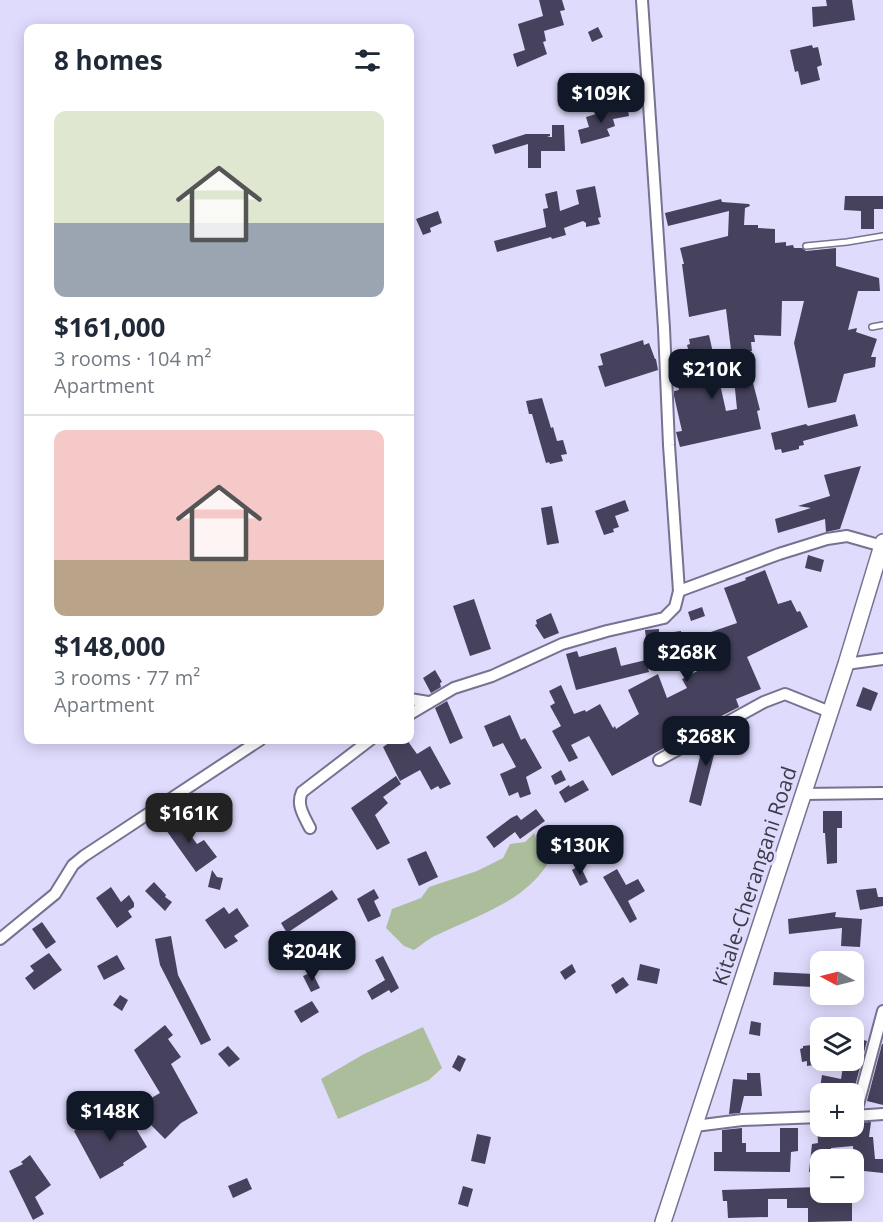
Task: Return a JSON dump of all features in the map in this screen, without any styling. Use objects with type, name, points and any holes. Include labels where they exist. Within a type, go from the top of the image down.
[{"type":"main road","name":"Kitale-Cherangani Road","points":[[663,1222],[846,664],[882,544]]},
{"type":"street","points":[[414,711],[454,688],[492,676],[562,644],[607,631],[657,621],[669,615],[675,606],[679,591],[642,0]]},
{"type":"street","points":[[679,591],[827,539],[847,536],[882,544]]},
{"type":"street","points":[[846,664],[883,659]]},
{"type":"street","points":[[659,760],[785,693],[830,712]]},
{"type":"street","points":[[414,700],[428,702]]},
{"type":"street","points":[[0,939],[55,894],[73,865],[84,856],[254,744]]},
{"type":"street","points":[[310,828],[299,804],[302,792],[365,744]]},
{"type":"street","points":[[803,794],[883,793]]},
{"type":"street","points":[[863,1083],[883,1011]]},
{"type":"street","points":[[864,1115],[883,1114]]},
{"type":"street","points":[[695,1126],[742,1120],[810,1118]]},
{"type":"lane","points":[[806,246],[883,236]]},
{"type":"lane","points":[[872,327],[883,325]]},
{"type":"green space","points":[[534,833],[547,865],[537,878],[511,899],[482,915],[434,936],[414,950],[404,946],[386,928],[392,909],[421,898],[429,887],[477,871],[503,858],[510,844],[525,842]]},
{"type":"green space","points":[[423,1027],[442,1068],[429,1080],[338,1119],[321,1079],[364,1054]]},
{"type":"building","points":[[539,0],[562,0],[565,10],[560,11],[564,25],[544,31],[546,41],[543,42],[547,54],[517,67],[513,54],[525,50],[518,24],[543,16]]},
{"type":"building","points":[[826,0],[852,0],[855,20],[813,27],[812,7],[827,6]]},
{"type":"building","points":[[598,27],[603,37],[592,42],[588,32]]},
{"type":"building","points":[[812,45],[813,48],[818,47],[822,65],[817,67],[820,80],[801,85],[798,71],[795,72],[790,50]]},
{"type":"building","points":[[627,105],[629,116],[613,119],[615,126],[607,129],[610,136],[581,144],[578,130],[589,127],[586,117]]},
{"type":"building","points":[[552,125],[564,125],[565,151],[541,151],[541,168],[528,168],[528,144],[495,154],[492,145],[526,134],[550,134],[547,137],[552,137]]},
{"type":"building","points":[[595,186],[601,217],[598,218],[600,224],[586,227],[583,221],[564,228],[566,235],[497,252],[494,241],[546,227],[543,209],[548,208],[545,194],[557,191],[560,211],[579,204],[576,190]]},
{"type":"building","points":[[845,196],[883,196],[883,209],[874,209],[874,229],[861,229],[861,211],[844,210]]},
{"type":"building","points":[[721,199],[722,202],[749,204],[750,206],[745,208],[744,225],[775,229],[775,243],[786,242],[786,246],[793,245],[794,248],[802,248],[806,251],[836,248],[836,266],[879,278],[880,291],[858,291],[848,330],[857,328],[856,332],[877,339],[871,357],[876,357],[875,367],[844,374],[836,402],[808,408],[794,343],[804,301],[782,301],[781,336],[754,335],[755,342],[751,342],[752,351],[735,353],[735,350],[731,350],[726,309],[689,317],[682,264],[684,264],[680,248],[728,236],[729,211],[668,226],[665,213]]},
{"type":"building","points":[[438,211],[442,223],[430,228],[431,232],[423,235],[416,219]]},
{"type":"building","points":[[709,335],[726,411],[737,409],[734,379],[751,375],[760,410],[757,411],[761,429],[680,447],[676,432],[682,431],[674,396],[674,391],[679,390],[676,377],[694,373],[687,345],[690,344],[689,339]]},
{"type":"building","points":[[643,340],[644,345],[649,343],[658,370],[605,387],[598,366],[603,365],[600,354]]},
{"type":"building","points":[[542,398],[551,428],[553,427],[557,441],[563,440],[567,454],[561,455],[563,461],[550,464],[546,463],[526,401]]},
{"type":"building","points":[[855,414],[858,426],[803,441],[804,445],[799,446],[799,449],[782,453],[781,449],[775,450],[771,433]]},
{"type":"building","points":[[861,466],[840,529],[826,532],[825,519],[778,533],[775,519],[811,508],[798,506],[830,496],[824,475]]},
{"type":"building","points":[[625,500],[629,511],[615,516],[619,527],[613,529],[614,532],[604,535],[595,511]]},
{"type":"building","points":[[552,506],[559,543],[547,545],[541,508]]},
{"type":"building","points":[[808,555],[824,560],[821,572],[805,568]]},
{"type":"building","points":[[765,570],[778,604],[791,600],[808,627],[747,657],[761,689],[736,699],[739,707],[680,737],[681,739],[612,776],[589,736],[571,745],[578,758],[569,762],[552,731],[561,726],[550,706],[555,703],[549,691],[561,685],[574,714],[585,710],[586,712],[600,704],[613,728],[615,726],[616,729],[639,714],[628,690],[658,674],[667,698],[687,688],[682,679],[703,668],[697,650],[694,651],[691,642],[709,636],[708,633],[737,623],[724,588]]},
{"type":"building","points":[[474,599],[491,649],[470,656],[453,606]]},
{"type":"building","points":[[702,607],[705,616],[691,621],[688,612]]},
{"type":"building","points":[[551,613],[559,633],[544,639],[535,625],[536,620]]},
{"type":"building","points":[[659,629],[659,634],[681,631],[682,643],[647,647],[645,630]]},
{"type":"building","points":[[616,647],[621,666],[646,660],[649,672],[576,690],[566,654],[577,651],[579,657]]},
{"type":"building","points":[[435,670],[442,682],[441,687],[431,693],[423,678]]},
{"type":"building","points":[[863,687],[878,693],[871,711],[856,706]]},
{"type":"building","points":[[447,701],[463,738],[450,744],[435,708]]},
{"type":"building","points":[[510,715],[521,740],[525,738],[542,768],[526,777],[531,794],[520,798],[518,792],[509,796],[500,774],[516,767],[503,743],[493,747],[484,726]]},
{"type":"building","points":[[733,728],[736,735],[717,743],[701,806],[689,802],[703,744]]},
{"type":"building","points":[[387,744],[410,744],[417,754],[430,746],[451,784],[440,789],[438,786],[431,790],[420,770],[400,781],[383,747]]},
{"type":"building","points":[[561,770],[566,780],[555,785],[551,776]]},
{"type":"building","points":[[396,776],[401,784],[383,797],[388,803],[375,815],[390,843],[377,850],[351,808]]},
{"type":"building","points":[[583,780],[589,790],[565,803],[559,792]]},
{"type":"building","points":[[536,809],[545,821],[520,839],[515,832],[494,848],[486,837],[511,818],[517,815],[521,820]]},
{"type":"building","points":[[823,811],[842,811],[842,828],[837,828],[837,863],[827,864]]},
{"type":"building","points":[[175,814],[197,844],[204,840],[217,857],[196,872],[161,823]]},
{"type":"building","points":[[426,851],[438,877],[419,886],[407,859]]},
{"type":"building","points":[[580,865],[588,882],[580,886],[572,870]]},
{"type":"building","points":[[617,869],[626,885],[638,879],[645,891],[628,901],[637,919],[630,923],[603,877]]},
{"type":"building","points":[[212,870],[217,877],[223,878],[220,890],[208,887]]},
{"type":"building","points":[[154,882],[166,895],[165,897],[172,902],[165,911],[145,891]]},
{"type":"building","points":[[111,887],[121,902],[129,895],[134,903],[134,907],[128,911],[132,917],[117,928],[96,898]]},
{"type":"building","points":[[876,888],[878,897],[883,897],[883,906],[860,910],[856,890]]},
{"type":"building","points":[[374,889],[379,898],[374,901],[381,916],[368,922],[357,899]]},
{"type":"building","points":[[332,890],[338,899],[287,933],[281,923]]},
{"type":"building","points":[[224,907],[229,914],[237,908],[249,926],[234,936],[238,941],[225,949],[205,920]]},
{"type":"building","points":[[836,912],[835,917],[862,919],[860,947],[841,946],[842,928],[789,934],[788,919]]},
{"type":"building","points":[[42,922],[56,942],[46,949],[32,929]]},
{"type":"building","points":[[171,936],[178,975],[211,1040],[201,1045],[160,965],[155,939]]},
{"type":"building","points":[[49,953],[62,970],[34,990],[25,978],[34,971],[30,966]]},
{"type":"building","points":[[117,955],[125,969],[104,980],[97,966]]},
{"type":"building","points":[[383,956],[399,988],[391,993],[389,990],[372,1000],[367,991],[385,980],[375,960]]},
{"type":"building","points":[[572,964],[576,972],[565,980],[560,972]]},
{"type":"building","points":[[640,964],[660,969],[657,984],[637,980]]},
{"type":"building","points":[[312,972],[320,988],[311,992],[303,976]]},
{"type":"building","points":[[774,972],[810,974],[810,987],[773,985]]},
{"type":"building","points":[[623,977],[629,985],[616,994],[611,985]]},
{"type":"building","points":[[120,995],[128,1000],[122,1011],[113,1005]]},
{"type":"building","points":[[312,1001],[319,1012],[301,1023],[294,1011]]},
{"type":"building","points":[[751,1021],[761,1023],[760,1036],[749,1034]]},
{"type":"building","points":[[165,1025],[173,1035],[168,1039],[181,1057],[171,1064],[198,1113],[181,1123],[165,1139],[134,1108],[160,1093],[134,1050]]},
{"type":"building","points":[[883,1044],[883,1105],[867,1101]]},
{"type":"building","points":[[810,1045],[810,1066],[807,1066],[807,1061],[802,1062],[800,1049]]},
{"type":"building","points":[[228,1046],[240,1059],[229,1067],[218,1054]]},
{"type":"building","points":[[458,1055],[466,1059],[460,1072],[452,1067]]},
{"type":"building","points":[[842,1071],[859,1071],[856,1083],[821,1083],[822,1075],[841,1079]]},
{"type":"building","points":[[747,1073],[760,1073],[762,1096],[744,1096],[740,1113],[729,1114],[733,1079],[747,1080]]},
{"type":"building","points":[[123,1107],[147,1147],[123,1163],[124,1165],[100,1179],[74,1131],[96,1116],[99,1121]]},
{"type":"building","points":[[864,1122],[871,1122],[869,1137],[873,1137],[875,1159],[883,1159],[883,1173],[864,1171],[864,1149],[853,1149],[853,1146],[811,1149],[812,1144],[818,1143],[818,1137],[864,1137]]},
{"type":"building","points":[[742,1128],[742,1143],[746,1143],[746,1152],[780,1152],[780,1128],[798,1128],[798,1151],[791,1152],[790,1172],[714,1171],[714,1152],[722,1152],[722,1130]]},
{"type":"building","points":[[477,1134],[491,1137],[485,1164],[471,1161]]},
{"type":"building","points":[[30,1155],[51,1185],[35,1197],[44,1214],[33,1220],[9,1171],[23,1164],[21,1162]]},
{"type":"building","points":[[247,1178],[252,1189],[233,1198],[228,1186]]},
{"type":"building","points":[[463,1186],[473,1189],[468,1207],[458,1204]]},
{"type":"building","points":[[810,1187],[810,1203],[852,1203],[852,1221],[808,1222],[808,1208],[787,1208],[787,1199],[768,1199],[768,1217],[728,1218],[727,1201],[723,1201],[722,1190]]}]
